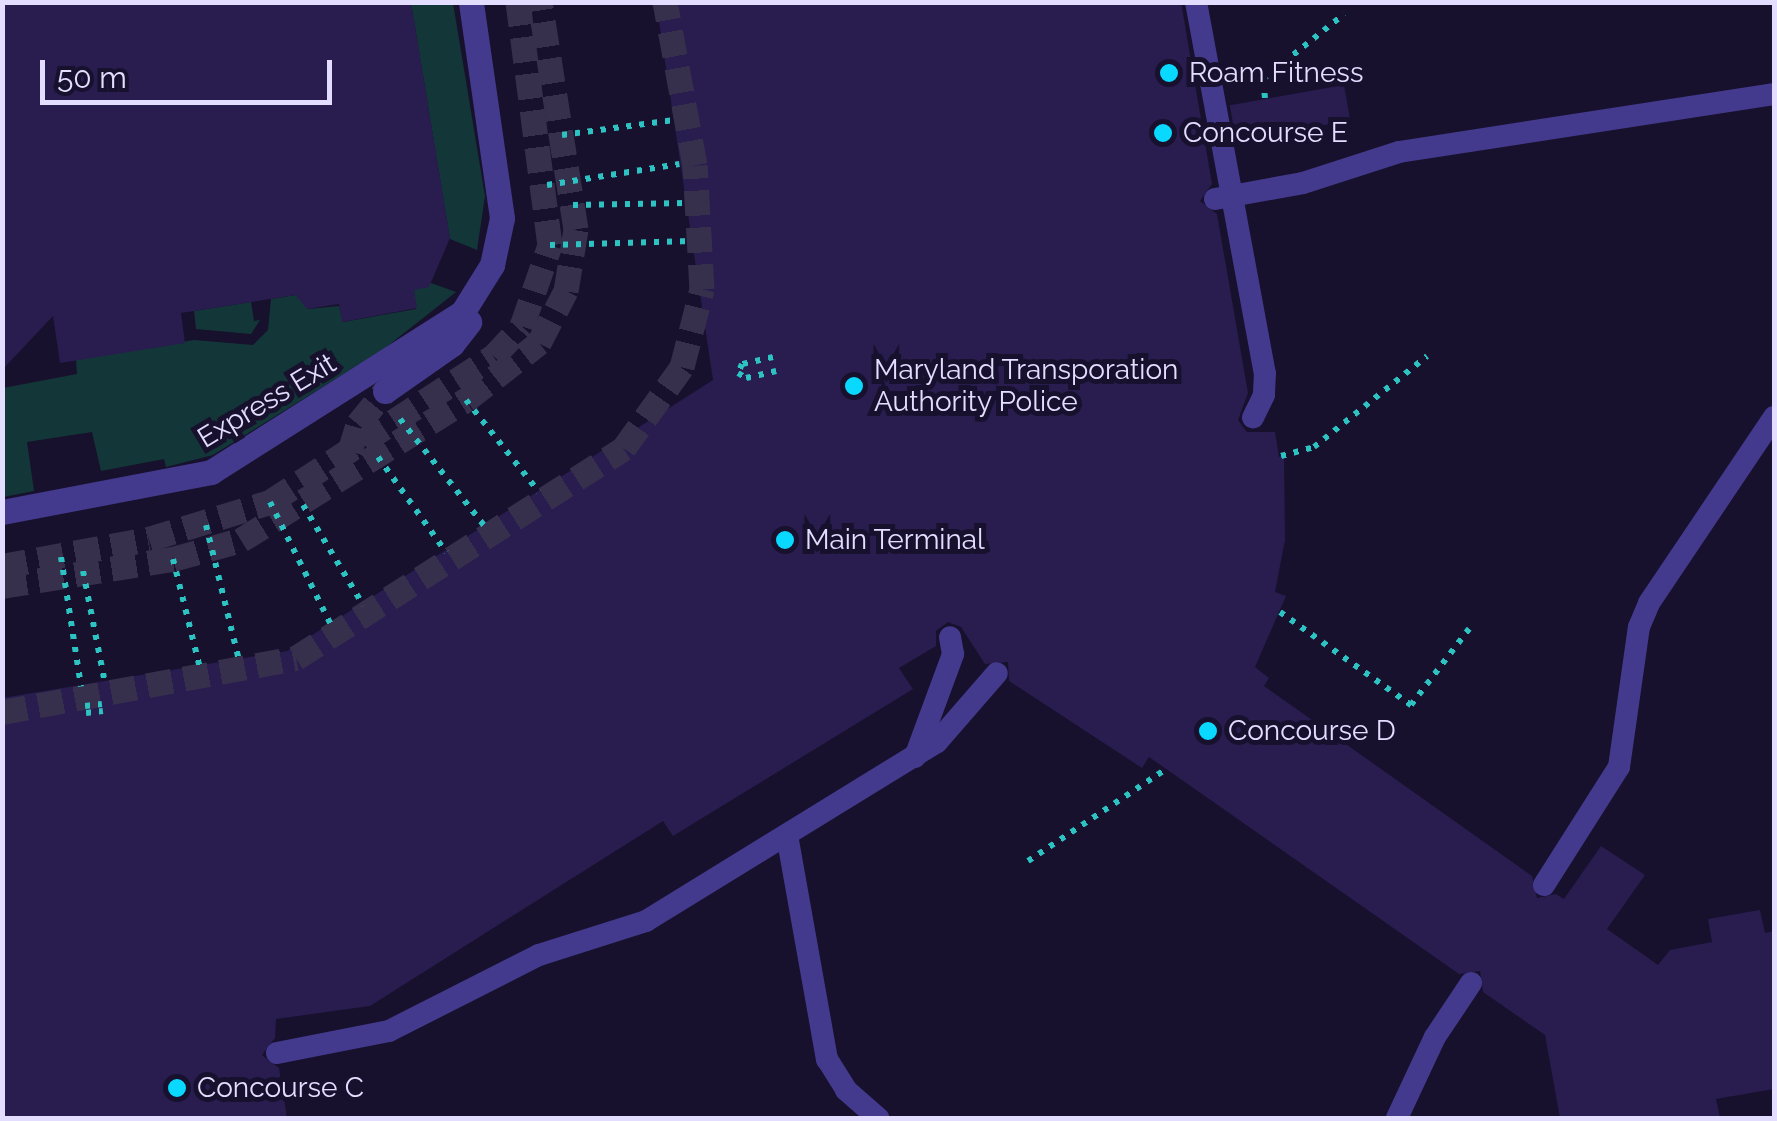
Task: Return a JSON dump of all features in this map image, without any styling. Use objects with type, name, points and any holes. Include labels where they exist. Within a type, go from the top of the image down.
[{"type":"street","name":"Express Exit","points":[[385,391],[462,335],[498,244],[502,194],[470,2]]},
{"type":"street","name":"Express Exit","points":[[2,512],[224,466],[444,329],[475,295]]},
{"type":"lane","points":[[1196,2],[1223,198],[1266,387],[1253,418]]},
{"type":"lane","points":[[1223,198],[1399,152],[1774,94]]},
{"type":"lane","points":[[1544,885],[1619,767],[1639,627],[1649,603],[1774,417]]},
{"type":"lane","points":[[915,757],[953,654],[950,638]]},
{"type":"lane","points":[[277,1053],[366,1039],[421,1020],[539,955],[646,921],[915,757],[958,724],[997,673]]},
{"type":"lane","points":[[787,835],[826,1058],[846,1090],[878,1118]]},
{"type":"lane","points":[[1397,1118],[1435,1037],[1471,983]]},
{"type":"path","points":[[1266,98],[1263,80],[1344,14]]},
{"type":"path","points":[[562,134],[674,120]]},
{"type":"path","points":[[547,184],[679,164]]},
{"type":"path","points":[[573,204],[686,202]]},
{"type":"path","points":[[550,244],[692,241]]},
{"type":"path","points":[[1281,456],[1314,447],[1427,356]]},
{"type":"path","points":[[773,357],[742,364],[738,373],[746,378],[776,371]]},
{"type":"path","points":[[466,400],[540,492]]},
{"type":"path","points":[[400,419],[486,528]]},
{"type":"path","points":[[378,457],[446,552]]},
{"type":"path","points":[[270,502],[330,625]]},
{"type":"path","points":[[303,505],[362,605]]},
{"type":"path","points":[[206,524],[239,660]]},
{"type":"path","points":[[61,557],[81,686]]},
{"type":"path","points":[[174,558],[200,668]]},
{"type":"path","points":[[83,571],[104,683]]},
{"type":"path","points":[[1280,612],[1411,705],[1469,628]]},
{"type":"path","points":[[85,709],[102,707]]},
{"type":"path","points":[[1028,861],[1166,769]]},
{"type":"green space","points":[[411,3],[453,3],[485,196],[477,250],[450,239]]},
{"type":"green space","points":[[431,283],[456,292],[385,348],[213,455],[166,467],[164,459],[101,471],[92,432],[27,442],[34,491],[3,497],[3,388],[77,374],[76,360],[194,340],[253,345],[268,330],[271,299],[296,295],[308,309],[339,306],[343,322],[416,309],[414,290]]},
{"type":"green space","points":[[251,302],[254,321],[260,320],[251,334],[196,329],[194,311]]},
{"type":"building","points":[[2,2],[411,2],[450,238],[429,287],[414,290],[417,308],[342,322],[339,304],[307,309],[296,295],[181,313],[185,343],[60,363],[53,316],[2,370]]},
{"type":"building","name":"Main Terminal","points":[[656,2],[1181,2],[1212,184],[1200,201],[1217,214],[1248,393],[1238,420],[1247,432],[1275,432],[1279,457],[1284,455],[1285,540],[1275,592],[1286,596],[1255,667],[1269,678],[1264,686],[1532,876],[1537,898],[1556,894],[1564,899],[1601,846],[1645,875],[1607,929],[1658,965],[1670,950],[1712,942],[1708,919],[1760,910],[1765,933],[1774,931],[1774,1089],[1716,1099],[1720,1118],[1560,1118],[1545,1035],[1483,992],[1480,971],[1459,974],[1149,757],[1142,768],[1009,681],[1008,662],[985,664],[961,627],[948,622],[936,631],[936,646],[899,668],[913,689],[673,836],[663,821],[370,1006],[276,1019],[275,1038],[262,1055],[279,1068],[287,1118],[2,1118],[2,698],[287,651],[713,380]]},
{"type":"building","points":[[1344,85],[1350,120],[1236,141],[1230,105]]},
{"type":"tunnel","points":[[2,566],[149,539],[270,502],[494,356],[522,326],[550,245],[518,2]]},
{"type":"tunnel","points":[[2,586],[173,559],[241,540],[466,400],[539,343],[566,291],[576,229],[540,2]]},
{"type":"tunnel","points":[[2,712],[296,658],[624,448],[682,367],[702,289],[695,165],[665,2]]},
{"type":"tunnel","points":[[350,451],[358,424],[385,391]]},
{"type":"place","name":"Roam Fitness","points":[[1169,73]]},
{"type":"place","name":"Concourse E","points":[[1163,133]]},
{"type":"place","name":"Maryland Transporation Authority Police","points":[[854,386]]},
{"type":"place","name":"Main Terminal","points":[[785,540]]},
{"type":"place","name":"Concourse D","points":[[1208,731]]},
{"type":"place","name":"Concourse C","points":[[177,1088]]}]
